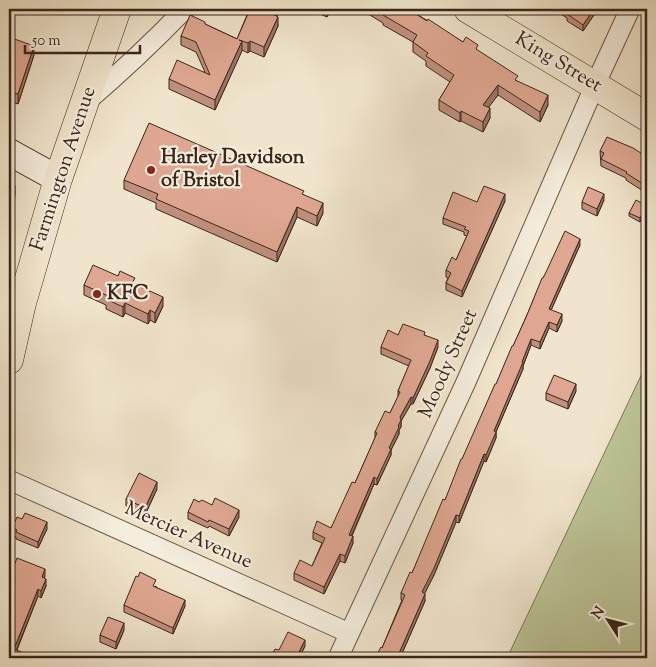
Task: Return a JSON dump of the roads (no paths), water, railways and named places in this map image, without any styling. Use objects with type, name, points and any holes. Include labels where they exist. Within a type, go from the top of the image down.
[{"type":"main road","name":"Farmington Avenue","points":[[9,360],[22,303],[58,179],[117,9]]},
{"type":"main road","name":"King Street","points":[[468,9],[647,117]]},
{"type":"main road","points":[[9,152],[58,179]]},
{"type":"street","points":[[85,103],[113,79],[185,9]]},
{"type":"street","name":"Moody Street","points":[[338,658],[466,382],[630,9]]},
{"type":"street","name":"Mercier Avenue","points":[[9,480],[349,634]]},
{"type":"place","name":"Harley Davidson of Bristol","points":[[151,170]]},
{"type":"place","name":"KFC","points":[[97,294]]}]
